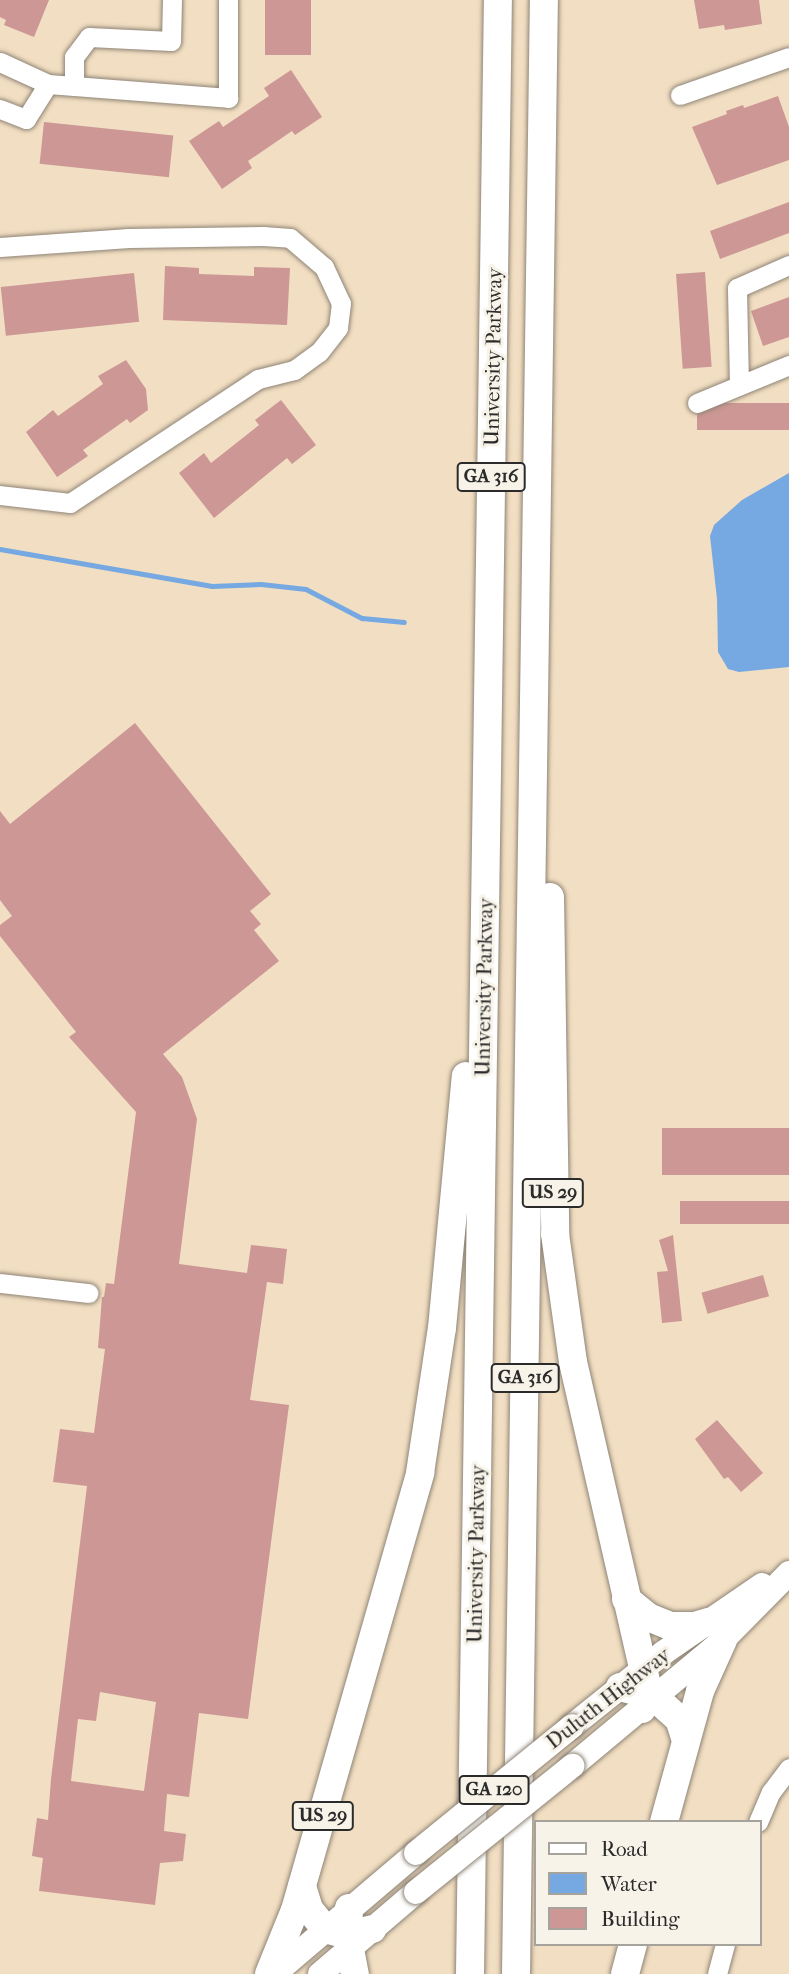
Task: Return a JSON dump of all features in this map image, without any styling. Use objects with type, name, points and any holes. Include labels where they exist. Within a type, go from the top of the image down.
[{"type":"highway","name":"University Parkway","points":[[470,1974],[498,0]]},
{"type":"highway","name":"GA 316","points":[[516,1974],[544,0]]},
{"type":"highway","name":"US 29","points":[[533,782],[545,839],[551,902],[555,1234],[573,1362],[647,1693]]},
{"type":"highway","name":"US 29","points":[[269,1974],[289,1928],[302,1886],[420,1472],[442,1328],[470,1038],[484,948]]},
{"type":"highway","points":[[626,1599],[648,1617],[670,1626],[695,1626],[716,1631],[664,1820]]},
{"type":"highway","points":[[620,1687],[647,1693],[679,1719],[685,1737]]},
{"type":"highway","points":[[302,1886],[310,1909],[350,1937]]},
{"type":"highway","points":[[625,1974],[632,1946]]},
{"type":"main road","name":"Duluth Highway","points":[[274,1974],[350,1937],[416,1892],[572,1766],[647,1693],[789,1567]]},
{"type":"main road","name":"Duluth Highway","points":[[716,1631],[789,1573]]},
{"type":"main road","name":"Duluth Highway","points":[[320,1974],[416,1853],[620,1687]]},
{"type":"street","points":[[74,86],[74,57],[89,37],[171,41],[172,0]]},
{"type":"street","points":[[0,62],[48,83],[228,98],[228,0]]},
{"type":"street","points":[[680,95],[789,57]]},
{"type":"street","points":[[0,109],[26,119],[48,83]]},
{"type":"street","points":[[0,247],[129,238],[290,238],[324,267],[341,303],[338,328],[319,352],[294,370],[258,379],[69,503],[0,495]]},
{"type":"street","points":[[739,385],[737,288],[789,265]]},
{"type":"street","points":[[697,403],[789,365]]},
{"type":"street","points":[[0,1283],[88,1293]]},
{"type":"street","points":[[759,1820],[771,1792],[789,1768]]},
{"type":"street","points":[[718,1974],[725,1946]]},
{"type":"water","points":[[789,473],[789,667],[739,672],[728,669],[718,652],[717,599],[710,536],[714,525],[742,500]]},
{"type":"building","points":[[0,0],[49,0],[34,37],[4,25],[6,20],[0,17]]},
{"type":"building","points":[[265,0],[311,0],[311,55],[265,55]]},
{"type":"building","points":[[694,0],[759,0],[762,24],[725,30],[724,25],[699,29]]},
{"type":"building","points":[[291,70],[322,117],[295,135],[292,131],[248,161],[252,168],[222,189],[189,141],[219,121],[223,127],[269,96],[264,88]]},
{"type":"building","points":[[778,96],[789,127],[789,160],[717,185],[692,127],[727,114],[726,111],[743,105],[744,108]]},
{"type":"building","points":[[44,122],[173,136],[169,177],[40,164]]},
{"type":"building","points":[[789,202],[789,233],[720,259],[710,231]]},
{"type":"building","points":[[165,266],[199,268],[199,274],[254,276],[254,267],[290,268],[287,325],[163,320]]},
{"type":"building","points":[[705,272],[712,367],[683,369],[676,274]]},
{"type":"building","points":[[134,273],[139,322],[6,336],[1,287]]},
{"type":"building","points":[[789,297],[789,337],[763,346],[751,311]]},
{"type":"building","points":[[126,360],[146,389],[148,410],[130,423],[127,419],[83,450],[88,456],[57,477],[26,432],[53,410],[58,416],[103,384],[98,376]]},
{"type":"building","points":[[281,400],[316,445],[292,464],[287,458],[214,518],[179,473],[204,453],[211,463],[259,425],[255,420]]},
{"type":"building","points":[[697,403],[789,403],[789,430],[697,430]]},
{"type":"building","points":[[135,723],[271,894],[250,911],[261,924],[254,930],[279,961],[163,1054],[182,1077],[197,1119],[179,1264],[247,1273],[251,1245],[287,1249],[283,1284],[267,1282],[250,1400],[289,1405],[248,1719],[199,1713],[189,1797],[167,1794],[164,1831],[186,1834],[183,1861],[160,1863],[155,1905],[39,1891],[43,1858],[32,1856],[37,1818],[48,1820],[87,1486],[53,1482],[60,1429],[94,1433],[105,1349],[98,1348],[102,1297],[106,1283],[114,1284],[136,1112],[69,1037],[76,1032],[0,936],[0,925],[12,916],[0,900],[0,811],[10,824]],"holes":[[[100,1692],[156,1702],[144,1791],[71,1781],[78,1719],[96,1721]]]},
{"type":"building","points":[[662,1128],[789,1128],[789,1175],[662,1175]]},
{"type":"building","points":[[680,1201],[789,1201],[789,1224],[680,1224]]},
{"type":"building","points":[[673,1235],[682,1321],[662,1323],[657,1272],[668,1271],[659,1240]]},
{"type":"building","points":[[763,1275],[769,1296],[708,1314],[701,1293]]},
{"type":"building","points":[[717,1420],[763,1473],[741,1492],[728,1477],[724,1479],[695,1439]]},
{"type":"waterway","points":[[0,549],[212,586],[261,584],[306,589],[362,618],[404,622]]}]
